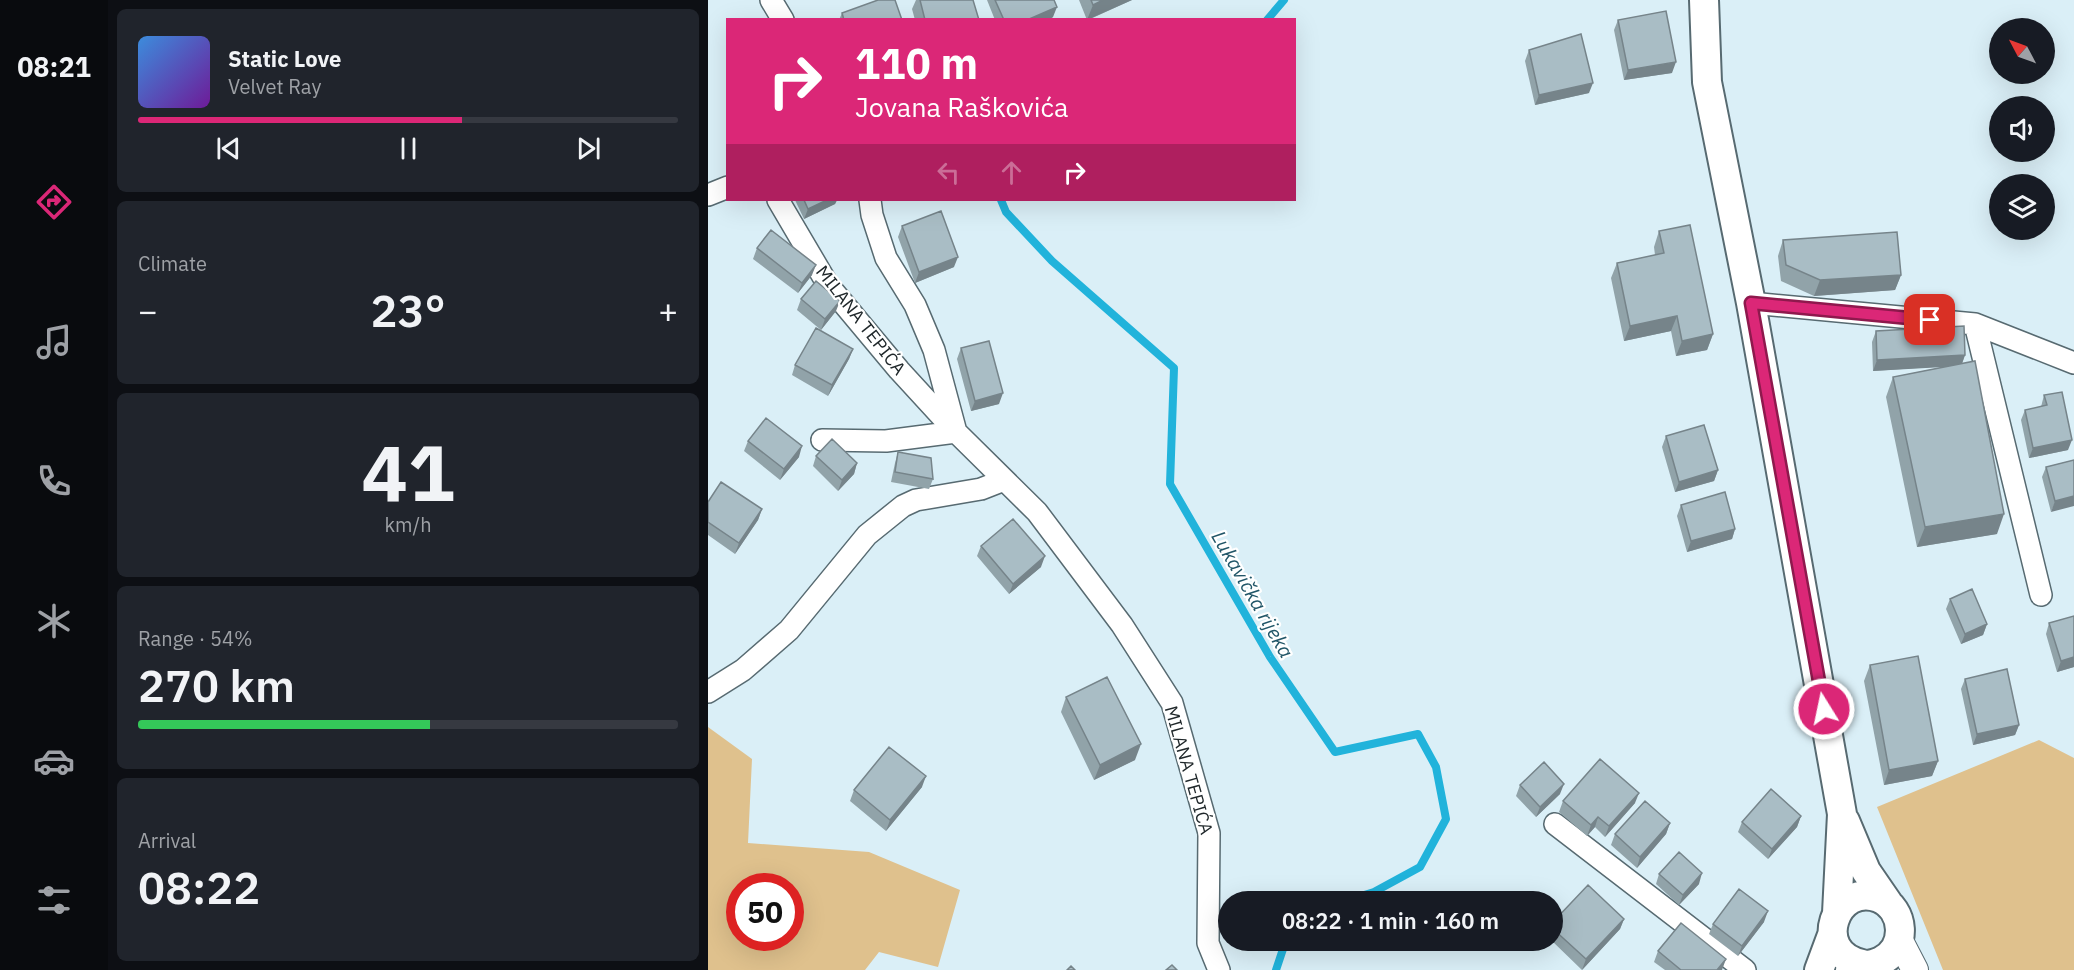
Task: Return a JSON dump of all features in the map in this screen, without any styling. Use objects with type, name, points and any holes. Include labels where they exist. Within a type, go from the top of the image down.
[{"type":"main road","points":[[1704,0],[1707,82],[1751,303],[1842,814],[1866,871],[1900,923],[1899,939],[1889,956],[1866,967],[1846,958],[1839,951],[1835,924],[1842,814]]},
{"type":"main road","points":[[1819,970],[1835,924],[1845,904],[1866,896],[1888,903]]},
{"type":"street","points":[[771,0],[782,18]]},
{"type":"street","points":[[708,195],[726,188]]},
{"type":"street","name":"MILANA TEPIĆA","points":[[779,201],[828,285],[899,370],[956,432],[1037,512],[1122,625],[1172,704],[1209,833],[1208,943],[1219,970]]},
{"type":"street","name":"MILANA TEPIĆA","points":[[870,201],[872,215],[886,258],[915,305],[934,350],[956,432]]},
{"type":"street","points":[[1751,303],[1975,324],[2074,363]]},
{"type":"street","points":[[1975,324],[2041,596]]},
{"type":"street","points":[[822,440],[886,441],[956,432]]},
{"type":"street","points":[[708,692],[743,670],[789,630],[867,535],[903,506],[916,500],[981,489],[1004,480]]},
{"type":"street","points":[[1554,824],[1745,970]]},
{"type":"street","points":[[1899,939],[1915,970]]},
{"type":"shaded area","points":[[708,727],[752,759],[748,843],[869,852],[960,890],[938,967],[879,952],[865,970],[708,970]]},
{"type":"shaded area","points":[[2039,740],[2074,758],[2074,970],[1943,970],[1877,807]]},
{"type":"building","points":[[878,0],[895,0],[901,18],[843,18],[842,13]]},
{"type":"building","points":[[920,0],[973,0],[978,18],[924,18]]},
{"type":"building","points":[[995,0],[1054,0],[1057,7],[1032,18],[1003,18]]},
{"type":"building","points":[[1091,0],[1103,0],[1093,5]]},
{"type":"building","points":[[1666,11],[1676,62],[1628,70],[1618,20]]},
{"type":"building","points":[[1581,34],[1593,83],[1539,95],[1529,50]]},
{"type":"building","points":[[804,201],[825,201],[808,209]]},
{"type":"building","points":[[941,211],[958,257],[919,272],[902,226]]},
{"type":"building","points":[[1690,225],[1713,334],[1682,341],[1677,316],[1630,326],[1617,263],[1664,253],[1659,231]]},
{"type":"building","points":[[771,230],[816,265],[802,283],[757,248]]},
{"type":"building","points":[[1897,232],[1901,275],[1820,280],[1786,265],[1783,240]]},
{"type":"building","points":[[816,281],[840,301],[825,319],[801,299]]},
{"type":"building","points":[[1964,326],[1965,355],[1877,360],[1876,331]]},
{"type":"building","points":[[816,328],[853,349],[832,385],[795,365]]},
{"type":"building","points":[[989,341],[1003,393],[975,401],[961,348]]},
{"type":"building","points":[[1975,361],[2004,514],[1925,527],[1893,377]]},
{"type":"building","points":[[2062,392],[2072,440],[2033,448],[2025,410],[2047,405],[2044,395]]},
{"type":"building","points":[[766,418],[802,446],[784,469],[748,441]]},
{"type":"building","points":[[1704,425],[1718,470],[1679,482],[1666,436]]},
{"type":"building","points":[[832,439],[857,463],[842,480],[816,456]]},
{"type":"building","points":[[898,452],[931,458],[933,479],[895,472]]},
{"type":"building","points":[[2074,460],[2074,496],[2055,501],[2046,467]]},
{"type":"building","points":[[721,482],[762,509],[739,543],[708,522],[708,502]]},
{"type":"building","points":[[1725,492],[1735,529],[1691,541],[1681,505]]},
{"type":"building","points":[[1013,519],[1045,556],[1013,584],[981,546]]},
{"type":"building","points":[[1972,589],[1987,624],[1965,634],[1950,599]]},
{"type":"building","points":[[2074,616],[2074,657],[2061,661],[2049,623]]},
{"type":"building","points":[[1918,656],[1938,761],[1889,770],[1870,665]]},
{"type":"building","points":[[2007,669],[2019,725],[1977,734],[1965,679]]},
{"type":"building","points":[[1107,677],[1141,744],[1100,765],[1066,697]]},
{"type":"building","points":[[889,747],[926,776],[890,820],[854,790]]},
{"type":"building","points":[[1600,759],[1639,793],[1609,826],[1598,817],[1591,825],[1563,801]]},
{"type":"building","points":[[1544,762],[1564,784],[1540,807],[1520,785]]},
{"type":"building","points":[[1771,789],[1801,816],[1772,849],[1742,822]]},
{"type":"building","points":[[1645,801],[1670,823],[1640,857],[1615,834]]},
{"type":"building","points":[[1679,852],[1702,873],[1683,895],[1659,874]]},
{"type":"building","points":[[1588,885],[1624,919],[1586,959],[1563,938],[1563,911]]},
{"type":"building","points":[[1739,889],[1768,911],[1742,946],[1713,924]]},
{"type":"building","points":[[1681,923],[1726,959],[1717,970],[1681,970],[1658,951]]},
{"type":"building","points":[[1172,965],[1177,970],[1166,970]]},
{"type":"waterway","name":"Lukavička rijeka","points":[[1269,18],[1284,0]]},
{"type":"waterway","name":"Lukavička rijeka","points":[[1001,201],[1006,212],[1052,261],[1174,368],[1170,484],[1270,657],[1335,752],[1418,734],[1436,767],[1446,819],[1420,867],[1376,891]]},
{"type":"waterway","name":"Lukavička rijeka","points":[[1276,970],[1282,951]]},
{"type":"route","points":[[1824,709],[1751,303],[1930,320]]}]
